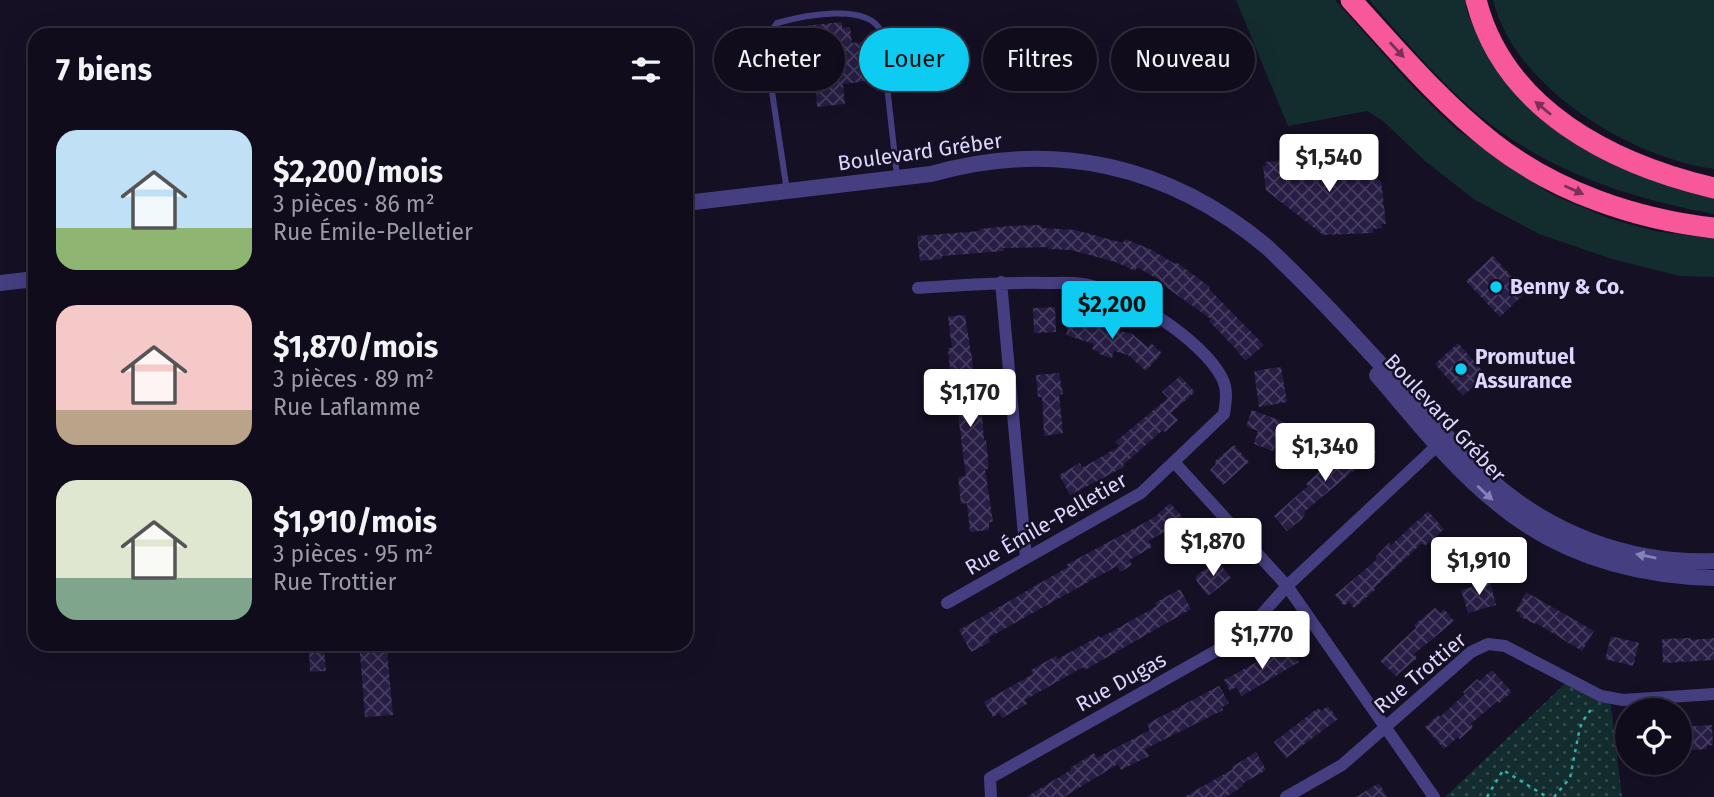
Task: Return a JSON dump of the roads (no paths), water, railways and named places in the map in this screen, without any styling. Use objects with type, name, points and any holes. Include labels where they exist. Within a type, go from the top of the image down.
[{"type":"highway","points":[[1351,0],[1448,103],[1492,143],[1520,162],[1555,182],[1598,201],[1661,219],[1714,228]]},
{"type":"highway","points":[[1476,0],[1490,41],[1507,69],[1526,92],[1551,114],[1586,139],[1627,161],[1666,176],[1714,188]]},
{"type":"street","name":"Boulevard Gréber","points":[[693,202],[931,174],[968,163],[1023,159],[1071,160],[1141,174],[1202,201],[1248,231],[1296,275],[1497,504],[1531,528],[1571,548],[1627,569],[1714,578]]},
{"type":"street","points":[[0,283],[28,280]]},
{"type":"street","points":[[1001,282],[1026,557]]},
{"type":"street","name":"Rue Émile-Pelletier","points":[[918,288],[1001,282],[1085,284],[1128,300],[1170,324],[1199,347],[1222,377],[1227,396],[1224,414],[1141,493],[947,603]]},
{"type":"street","name":"Boulevard Gréber","points":[[1442,441],[1508,495],[1540,518],[1565,530],[1604,546],[1648,557],[1714,561]]},
{"type":"street","name":"Rue Dugas","points":[[991,797],[990,778],[1247,631],[1287,586],[1442,441]]},
{"type":"street","points":[[1174,462],[1287,586],[1434,797]]},
{"type":"street","name":"Rue Trottier","points":[[1286,797],[1333,771],[1471,652],[1488,644],[1505,646],[1601,696],[1623,700],[1714,694]]},
{"type":"lane","points":[[788,192],[767,62],[766,40],[777,23],[844,13],[866,17],[881,31],[897,178]]},
{"type":"place","name":"Benny & Co.","points":[[1496,287]]},
{"type":"place","name":"Promutuel Assurance","points":[[1461,369]]}]
